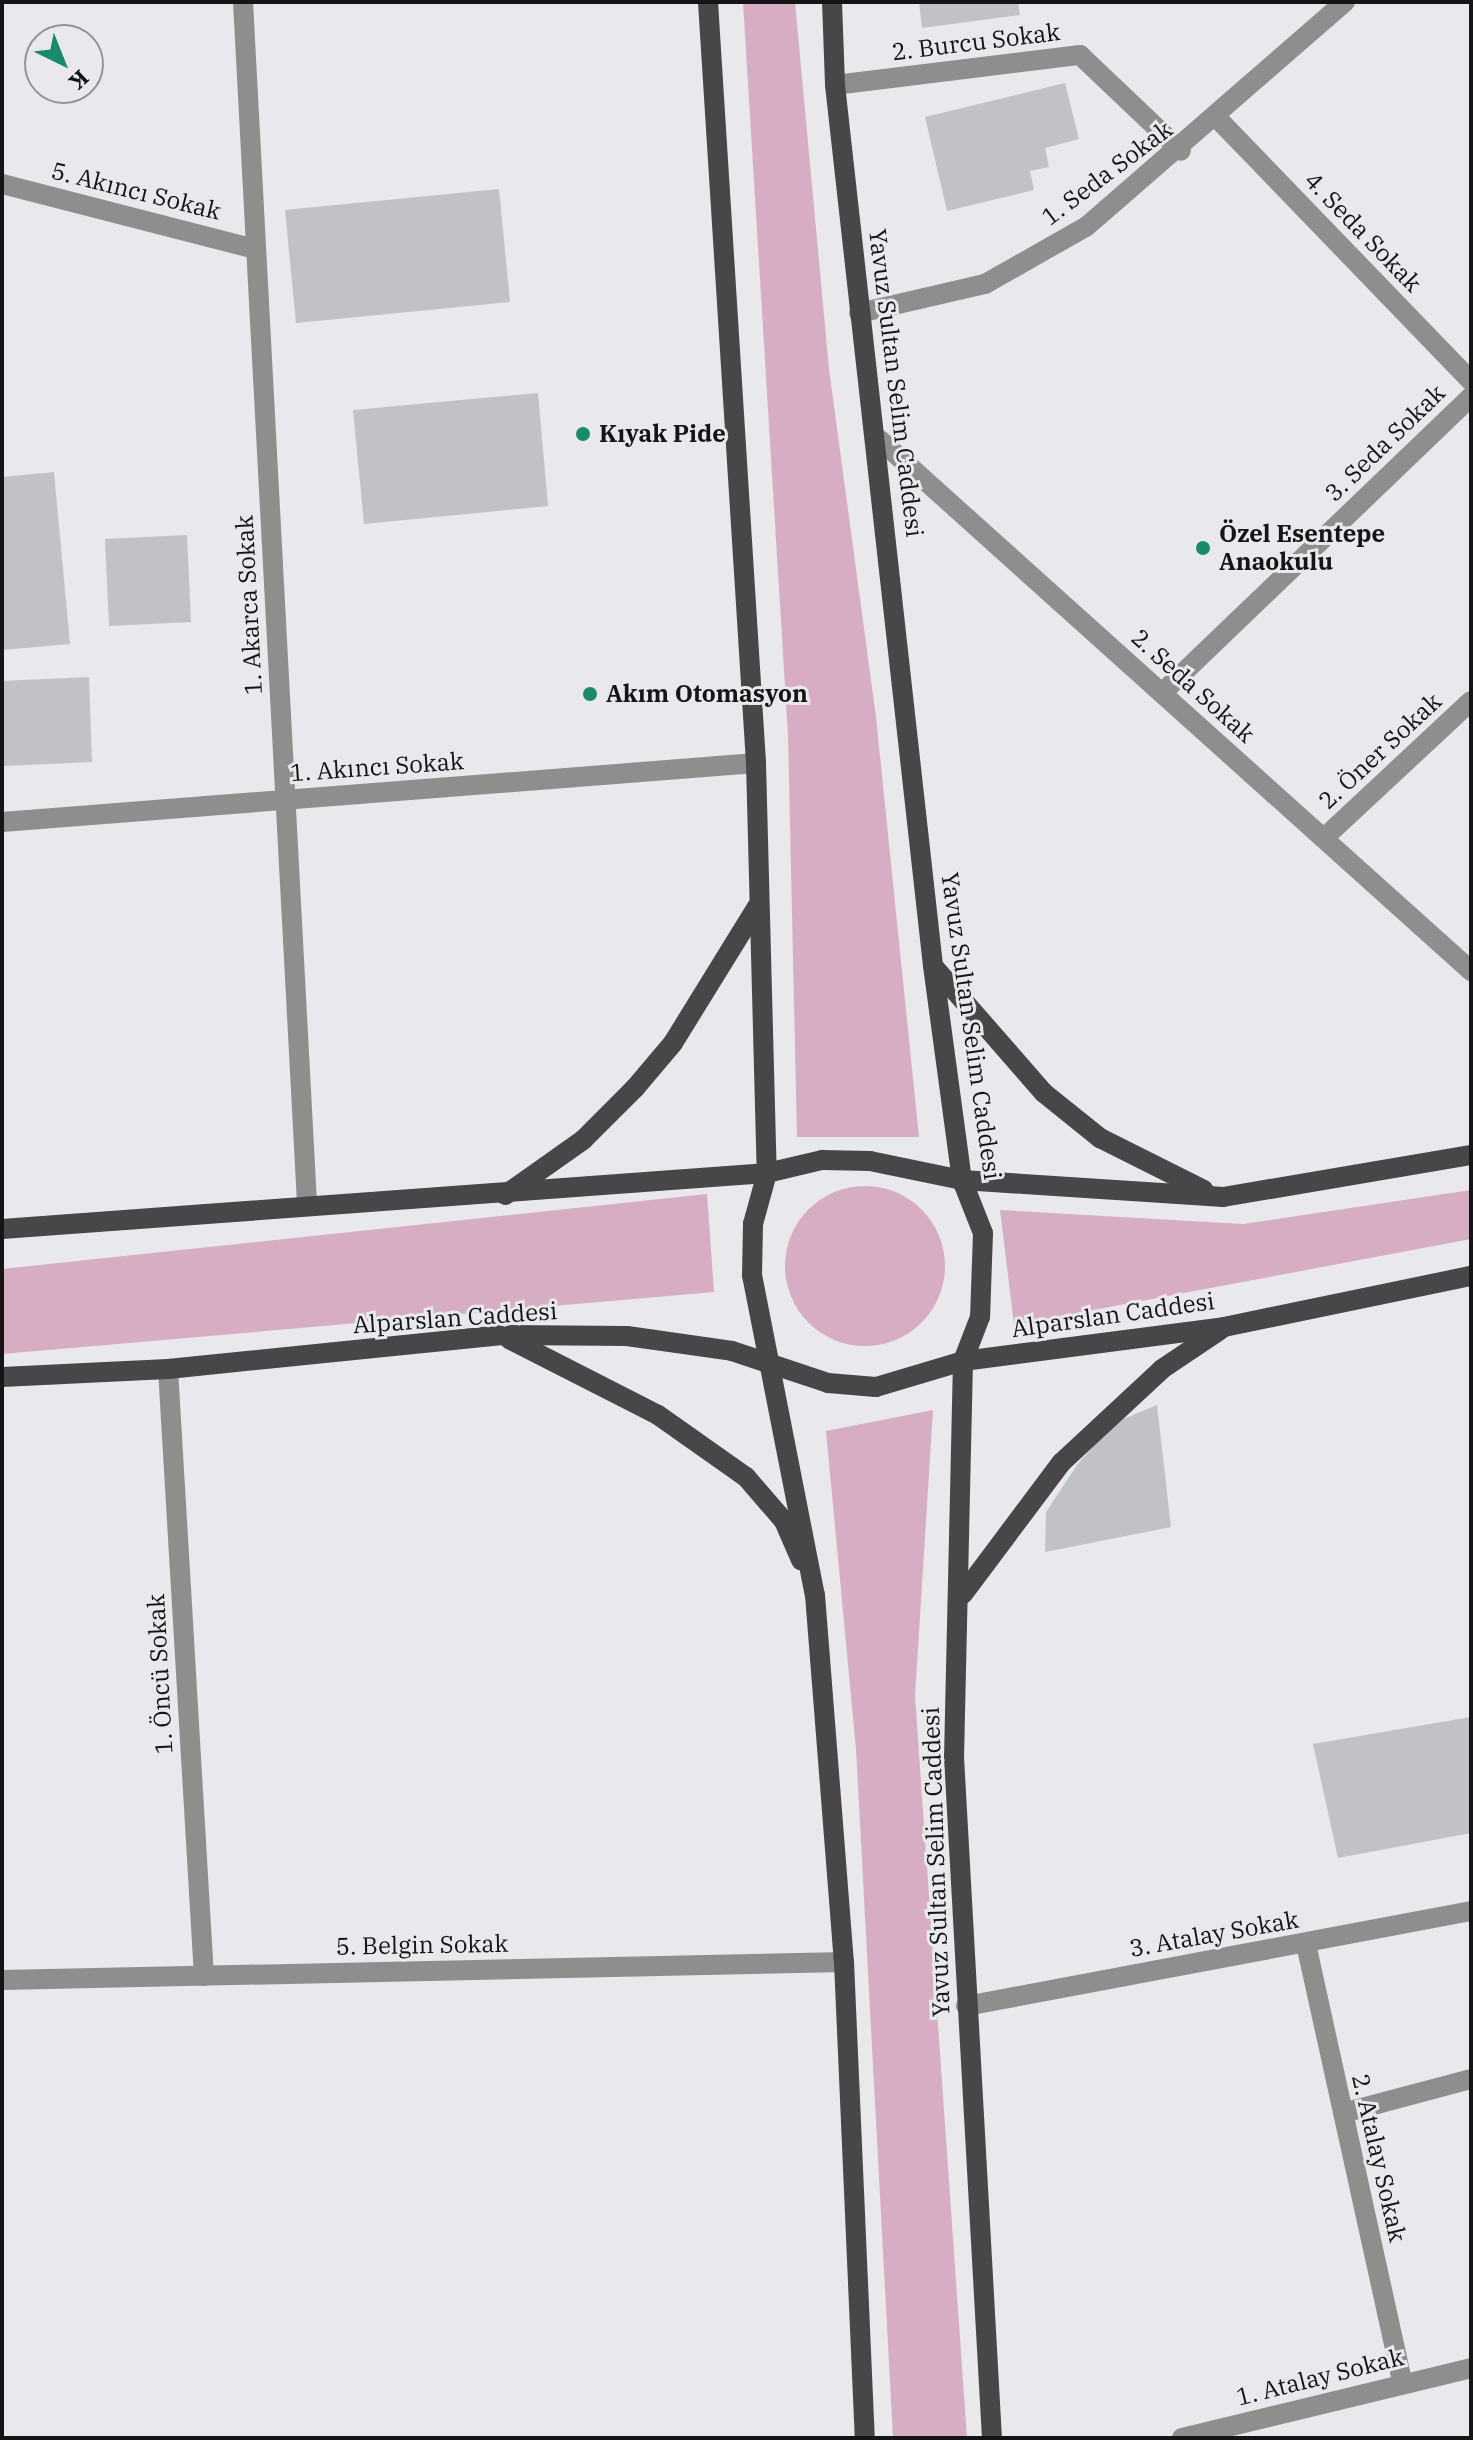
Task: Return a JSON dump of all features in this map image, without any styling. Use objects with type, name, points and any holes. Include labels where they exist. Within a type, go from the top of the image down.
[{"type":"main road","points":[[708,2],[756,763],[757,907],[767,1173],[753,1224],[752,1275],[775,1363],[815,1595],[844,1962],[865,2438]]},
{"type":"main road","name":"Yavuz Sultan Selim Caddesi","points":[[832,2],[835,85],[859,313],[880,440],[933,966],[962,1180],[983,1233],[980,1317],[963,1361],[963,1594],[954,1757],[992,2438]]},
{"type":"main road","points":[[505,1195],[583,1140],[635,1088],[696,1009],[757,907]]},
{"type":"main road","points":[[933,966],[1067,1111],[1158,1172],[1223,1197]]},
{"type":"main road","points":[[2,1229],[307,1205],[505,1195],[767,1173],[822,1160],[870,1161],[962,1180],[1223,1197],[1471,1155]]},
{"type":"main road","name":"Alparslan Caddesi","points":[[2,1377],[168,1369],[502,1335],[627,1336],[775,1363],[828,1383],[876,1387],[963,1361],[1224,1327],[1471,1276]]},
{"type":"main road","points":[[963,1594],[1061,1463],[1162,1369],[1224,1327]]},
{"type":"main road","points":[[502,1335],[658,1415],[746,1477],[784,1521],[815,1595]]},
{"type":"street","name":"1. Akarca Sokak","points":[[243,2],[307,1205]]},
{"type":"street","name":"1. Seda Sokak","points":[[859,313],[985,284],[1031,261],[1181,151],[1345,2]]},
{"type":"street","name":"2. Burcu Sokak","points":[[835,85],[1080,55],[1181,151]]},
{"type":"street","name":"4. Seda Sokak","points":[[1217,118],[1471,381]]},
{"type":"street","name":"5. Akıncı Sokak","points":[[2,184],[256,249]]},
{"type":"street","name":"3. Seda Sokak","points":[[1162,693],[1471,397]]},
{"type":"street","name":"2. Seda Sokak","points":[[880,440],[1471,971]]},
{"type":"street","name":"2. Öner Sokak","points":[[1324,838],[1471,701]]},
{"type":"street","name":"1. Akıncı Sokak","points":[[2,822],[756,763]]},
{"type":"street","name":"1. Öncü Sokak","points":[[168,1369],[204,1976]]},
{"type":"street","name":"3. Atalay Sokak","points":[[966,2006],[1471,1911]]},
{"type":"street","name":"2. Atalay Sokak","points":[[1306,1944],[1403,2384]]},
{"type":"street","name":"5. Belgin Sokak","points":[[2,1980],[844,1962]]},
{"type":"street","points":[[1343,2113],[1471,2079]]},
{"type":"street","name":"1. Atalay Sokak","points":[[1182,2438],[1471,2368]]},
{"type":"shaded area","points":[[743,2],[795,2],[829,369],[876,717],[919,1137],[797,1137],[788,735]]},
{"type":"shaded area","points":[[865,1186],[896,1192],[921,1210],[939,1235],[945,1266],[939,1297],[921,1322],[896,1340],[865,1346],[834,1340],[809,1322],[791,1297],[785,1266],[791,1235],[809,1210],[834,1192]]},
{"type":"shaded area","points":[[1471,1190],[1471,1239],[1014,1325],[1000,1210],[1243,1224]]},
{"type":"shaded area","points":[[707,1194],[714,1292],[2,1354],[2,1269]]},
{"type":"shaded area","points":[[933,1410],[915,1696],[967,2438],[893,2438],[856,1749],[826,1431]]},
{"type":"building","points":[[919,2],[1018,2],[1020,15],[922,28]]},
{"type":"building","points":[[1065,83],[1079,139],[1045,148],[1049,167],[1030,171],[1034,190],[947,211],[925,117]]},
{"type":"building","points":[[499,189],[510,302],[296,323],[285,210]]},
{"type":"building","points":[[538,393],[548,506],[364,524],[353,410]]},
{"type":"building","points":[[54,472],[70,644],[2,650],[2,477]]},
{"type":"building","points":[[187,535],[191,622],[109,626],[105,539]]},
{"type":"building","points":[[89,677],[92,762],[2,766],[2,681]]},
{"type":"building","points":[[1157,1405],[1171,1527],[1045,1552],[1046,1512],[1077,1465],[1114,1423]]},
{"type":"building","points":[[1471,1717],[1471,1833],[1338,1858],[1313,1744]]},
{"type":"place","name":"Kıyak Pide","points":[[583,434]]},
{"type":"place","name":"Özel Esentepe Anaokulu","points":[[1203,548]]},
{"type":"place","name":"Akım Otomasyon","points":[[590,694]]}]
